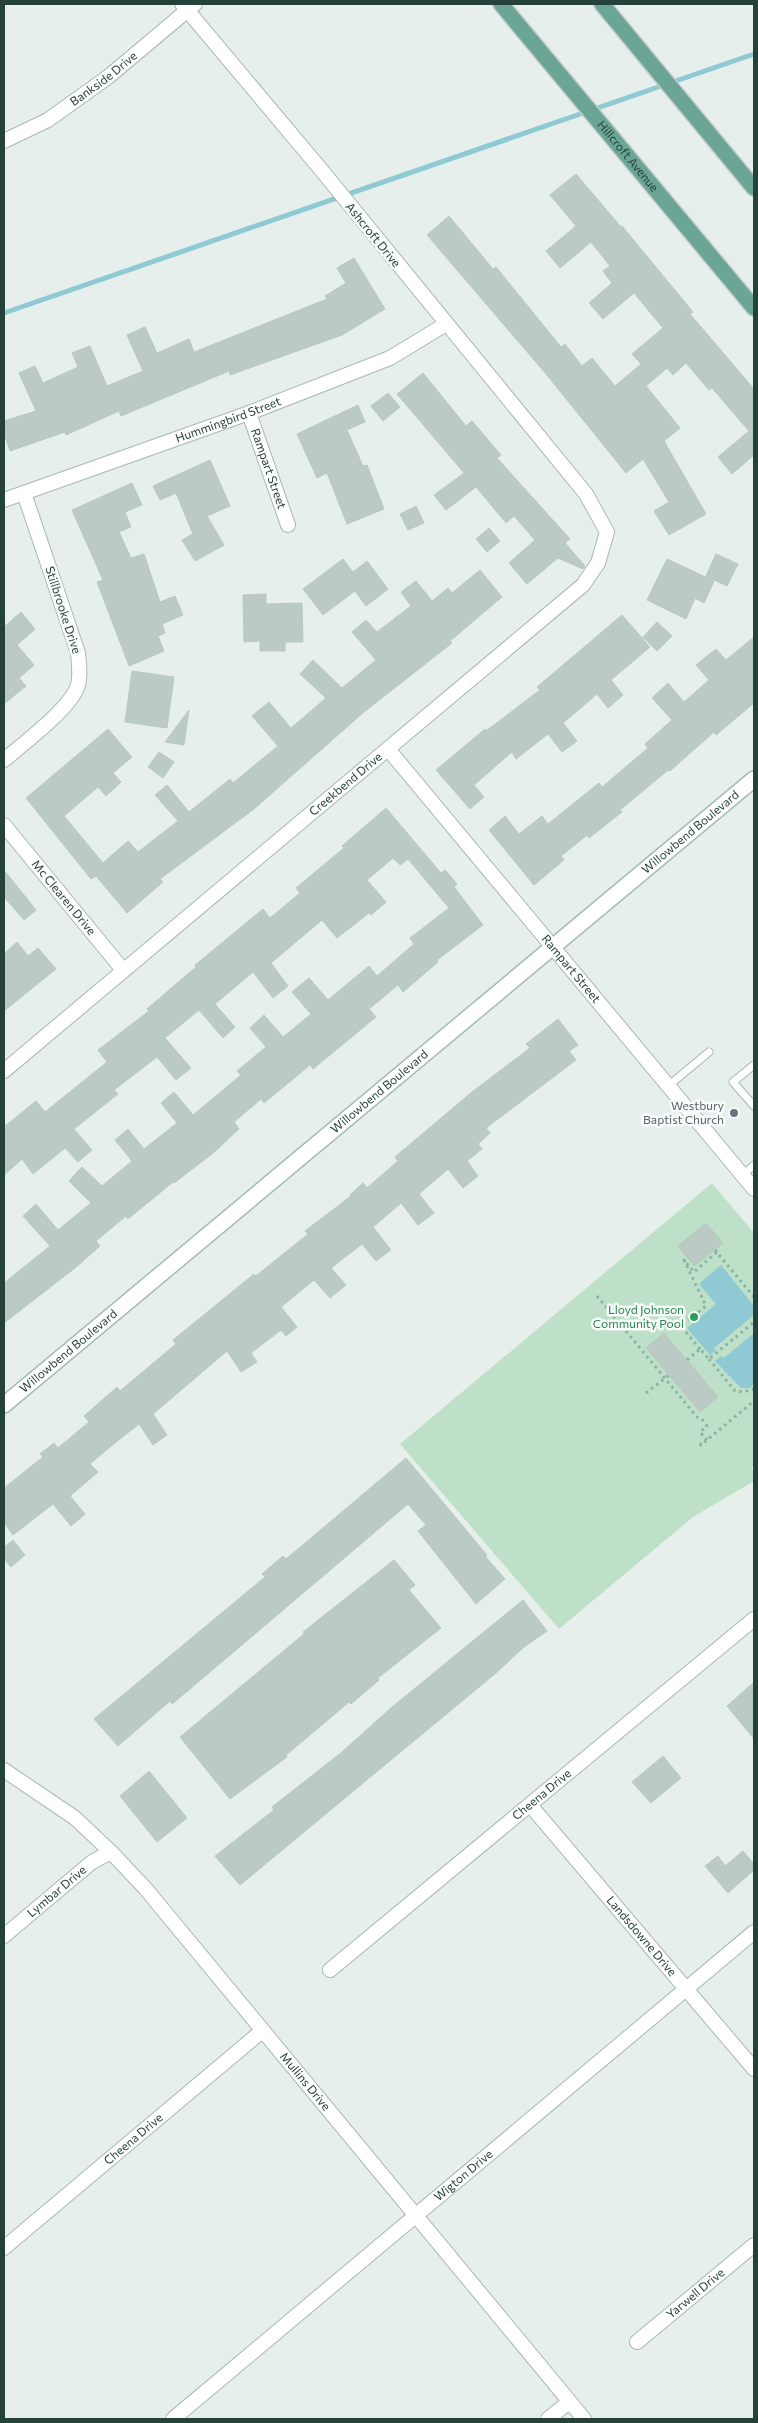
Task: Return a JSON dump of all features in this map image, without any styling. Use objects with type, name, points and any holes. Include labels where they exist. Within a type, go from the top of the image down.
[{"type":"main road","name":"Hillcroft Avenue","points":[[501,4],[754,308]]},
{"type":"main road","points":[[602,4],[754,188]]},
{"type":"main road","name":"Willowbend Boulevard","points":[[4,1405],[554,948],[754,779]]},
{"type":"street","name":"Bankside Drive","points":[[4,141],[48,120],[108,77],[188,6]]},
{"type":"street","name":"Ashcroft Drive","points":[[188,6],[370,232],[564,467]]},
{"type":"street","name":"Hummingbird Street","points":[[4,500],[249,413],[390,358],[446,324]]},
{"type":"street","name":"Rampart Street","points":[[249,413],[288,525]]},
{"type":"street","name":"Creekbend Drive","points":[[4,1071],[583,585],[598,563],[607,532],[586,494],[564,467]]},
{"type":"street","name":"Stillbrooke Drive","points":[[4,760],[65,705],[77,688],[79,670],[78,653],[24,493]]},
{"type":"street","name":"Rampart Street","points":[[388,749],[754,1189]]},
{"type":"street","name":"Mc Clearen Drive","points":[[4,825],[123,970]]},
{"type":"street","name":"Cheena Drive","points":[[330,1970],[754,1619]]},
{"type":"street","name":"Mullins Drive","points":[[4,1770],[74,1818],[111,1852],[168,1916],[584,2419]]},
{"type":"street","name":"Landsdowne Drive","points":[[530,1804],[754,2069]]},
{"type":"street","name":"Lymbar Drive","points":[[4,1936],[92,1862],[111,1852]]},
{"type":"street","name":"Wigton Drive","points":[[173,2419],[754,1932]]},
{"type":"street","name":"Cheena Drive","points":[[4,2248],[262,2031]]},
{"type":"street","name":"Yarwell Drive","points":[[637,2342],[754,2245]]},
{"type":"street","points":[[548,2419],[569,2402]]},
{"type":"lane","points":[[668,1086],[709,1052]]},
{"type":"lane","points":[[754,1065],[733,1082],[754,1106]]},
{"type":"lane","points":[[742,1175],[754,1165]]},
{"type":"path","points":[[754,1297],[716,1251],[694,1272],[686,1259],[706,1306],[682,1326],[735,1391],[743,1392],[754,1389]]},
{"type":"path","points":[[597,1296],[697,1418],[701,1418],[707,1426],[700,1432],[707,1440]]},
{"type":"path","points":[[709,1359],[754,1322]]},
{"type":"path","points":[[686,1360],[700,1349]]},
{"type":"path","points":[[646,1393],[669,1375]]},
{"type":"path","points":[[700,1443],[702,1445],[754,1401]]},
{"type":"green space","points":[[712,1183],[754,1233],[754,1466],[751,1468],[754,1472],[754,1481],[693,1517],[559,1629],[400,1444]]},
{"type":"water","points":[[721,1265],[754,1306],[754,1315],[714,1348],[716,1350],[710,1355],[687,1328],[716,1304],[699,1284]]},
{"type":"water","points":[[754,1333],[754,1383],[750,1388],[741,1388],[715,1361],[721,1356],[724,1358]]},
{"type":"building","points":[[576,174],[622,226],[693,312],[690,314],[754,389],[754,455],[732,474],[718,457],[749,431],[712,388],[709,390],[686,363],[673,375],[667,368],[646,386],[680,428],[664,441],[706,514],[669,535],[654,511],[669,502],[643,459],[626,473],[546,374],[427,235],[449,216],[493,269],[496,267],[561,347],[565,344],[582,366],[592,358],[615,386],[641,364],[632,354],[663,328],[634,293],[603,319],[589,303],[612,283],[603,271],[610,266],[591,242],[560,268],[546,251],[576,226],[550,195]]},
{"type":"building","points":[[354,258],[385,309],[342,335],[230,375],[229,371],[121,416],[119,411],[66,435],[65,432],[10,451],[4,433],[4,421],[36,411],[19,373],[35,366],[43,383],[78,367],[72,353],[90,346],[107,386],[143,371],[127,335],[145,327],[157,353],[189,339],[194,352],[327,299],[325,296],[346,283],[337,268]]},
{"type":"building","points":[[423,373],[466,426],[472,421],[501,455],[497,458],[570,539],[565,543],[585,566],[583,569],[558,558],[527,584],[509,563],[535,540],[514,516],[506,523],[476,487],[446,510],[434,495],[464,473],[397,394]]},
{"type":"building","points":[[388,393],[400,407],[383,421],[371,406]]},
{"type":"building","points":[[358,405],[365,422],[347,430],[363,466],[367,465],[384,509],[347,524],[327,473],[317,478],[297,434]]},
{"type":"building","points":[[210,460],[230,506],[207,516],[224,545],[195,561],[182,540],[193,534],[176,493],[160,500],[153,486]]},
{"type":"building","points":[[132,483],[142,505],[125,512],[131,527],[119,532],[131,558],[144,554],[160,602],[175,596],[183,615],[162,624],[165,633],[158,636],[164,651],[129,666],[97,582],[103,580],[72,510]]},
{"type":"building","points":[[416,506],[424,523],[408,530],[400,514]]},
{"type":"building","points":[[489,528],[500,541],[487,552],[476,539]]},
{"type":"building","points":[[716,554],[738,564],[727,586],[706,576]]},
{"type":"building","points":[[343,559],[353,572],[367,561],[388,589],[366,606],[355,591],[323,615],[303,589]]},
{"type":"building","points":[[667,559],[714,581],[704,603],[695,598],[686,619],[647,600]]},
{"type":"building","points":[[480,570],[502,597],[450,641],[452,643],[364,712],[254,809],[160,879],[163,882],[127,913],[96,876],[91,879],[26,798],[108,729],[132,757],[113,773],[121,782],[106,796],[98,787],[64,816],[103,863],[128,841],[138,852],[178,821],[155,795],[167,785],[189,812],[230,779],[233,783],[278,746],[252,716],[269,702],[291,728],[326,698],[300,674],[313,660],[342,688],[376,660],[352,632],[366,620],[377,632],[411,606],[401,592],[416,581],[432,601],[448,588],[452,593]]},
{"type":"building","points":[[266,594],[266,604],[302,603],[303,642],[285,642],[285,651],[260,651],[260,641],[244,642],[243,595]]},
{"type":"building","points":[[21,612],[35,629],[17,645],[34,665],[19,678],[26,686],[4,704],[4,627]]},
{"type":"building","points":[[622,615],[650,647],[611,680],[623,695],[608,708],[597,694],[563,723],[577,741],[562,752],[548,734],[516,759],[512,752],[474,785],[484,797],[470,809],[436,770],[485,729],[486,731],[540,690],[537,687]]},
{"type":"building","points":[[657,622],[672,636],[657,651],[643,637]]},
{"type":"building","points":[[754,637],[754,703],[716,735],[714,732],[670,771],[668,770],[620,810],[622,812],[589,838],[587,835],[561,856],[564,860],[534,885],[489,830],[505,816],[519,834],[542,816],[548,824],[599,783],[602,787],[648,748],[645,744],[672,720],[652,698],[668,683],[684,702],[709,680],[696,665],[716,649],[726,660]]},
{"type":"building","points":[[132,671],[174,677],[167,728],[125,722]]},
{"type":"building","points":[[189,710],[184,745],[165,742]]},
{"type":"building","points":[[159,752],[174,762],[163,778],[148,767]]},
{"type":"building","points":[[386,808],[441,873],[445,870],[457,884],[454,887],[483,925],[437,960],[438,962],[403,992],[398,985],[369,1009],[376,1017],[313,1069],[310,1065],[264,1103],[261,1099],[234,1122],[239,1129],[212,1154],[173,1182],[128,1219],[126,1216],[96,1241],[100,1246],[75,1268],[4,1323],[4,1283],[50,1246],[23,1216],[36,1204],[58,1230],[91,1203],[69,1181],[82,1167],[102,1186],[132,1161],[115,1140],[128,1129],[144,1149],[177,1123],[161,1103],[174,1092],[193,1115],[241,1075],[237,1071],[266,1047],[250,1028],[264,1015],[283,1037],[311,1014],[292,992],[309,978],[328,1000],[369,966],[377,976],[414,944],[410,938],[449,908],[408,859],[400,865],[393,858],[367,880],[386,902],[371,915],[369,913],[337,938],[322,920],[271,963],[288,986],[273,998],[253,972],[215,1004],[235,1027],[223,1038],[199,1010],[165,1038],[191,1068],[176,1080],[157,1057],[114,1090],[118,1094],[74,1129],[92,1150],[78,1162],[65,1148],[33,1174],[22,1159],[4,1175],[4,1127],[36,1101],[45,1112],[107,1062],[98,1050],[149,1011],[147,1009],[196,967],[195,965],[263,909],[270,918],[300,893],[296,888],[344,848],[342,846]]},
{"type":"building","points":[[4,870],[36,910],[24,920],[4,897]]},
{"type":"building","points":[[17,942],[28,956],[38,948],[56,969],[4,1011],[4,954]]},
{"type":"building","points":[[558,1019],[578,1045],[569,1051],[576,1060],[486,1128],[490,1133],[478,1144],[482,1149],[467,1161],[478,1176],[463,1188],[448,1169],[419,1194],[434,1213],[418,1225],[401,1203],[373,1227],[391,1250],[376,1261],[362,1244],[331,1268],[346,1285],[330,1298],[314,1280],[281,1307],[297,1327],[286,1336],[281,1330],[251,1353],[257,1362],[241,1372],[227,1351],[153,1414],[167,1435],[153,1445],[139,1424],[90,1464],[98,1472],[70,1496],[85,1514],[71,1526],[53,1504],[13,1535],[4,1523],[4,1488],[43,1457],[40,1454],[54,1443],[58,1448],[89,1422],[84,1416],[117,1387],[120,1391],[176,1344],[173,1340],[254,1274],[256,1276],[308,1234],[305,1231],[351,1196],[363,1183],[367,1188],[398,1161],[395,1157],[472,1092],[530,1048],[526,1044]]},
{"type":"building","points":[[706,1223],[723,1243],[694,1266],[678,1246]]},
{"type":"building","points":[[664,1333],[718,1397],[700,1412],[646,1348]]},
{"type":"building","points":[[406,1458],[505,1579],[476,1604],[418,1531],[426,1525],[408,1504],[190,1689],[172,1704],[170,1701],[118,1746],[94,1719],[265,1577],[262,1574],[283,1556],[286,1559]]},
{"type":"building","points":[[13,1540],[25,1555],[11,1567],[4,1559],[4,1547]]},
{"type":"building","points":[[394,1560],[415,1585],[409,1590],[441,1628],[378,1678],[379,1680],[351,1704],[349,1702],[286,1755],[287,1757],[230,1799],[180,1737],[304,1634],[303,1632]]},
{"type":"building","points":[[523,1600],[547,1631],[524,1647],[496,1673],[240,1885],[215,1856],[274,1810],[272,1807],[342,1752],[392,1707]]},
{"type":"building","points":[[754,1682],[754,1739],[727,1706]]},
{"type":"building","points":[[663,1756],[681,1778],[651,1803],[632,1782]]},
{"type":"building","points":[[149,1771],[187,1818],[157,1842],[120,1796]]},
{"type":"building","points":[[743,1851],[754,1864],[754,1870],[728,1893],[705,1866],[718,1856],[725,1866]]},
{"type":"waterway","points":[[4,313],[754,54]]},
{"type":"place","name":"Westbury Baptist Church","points":[[734,1113]]},
{"type":"place","name":"Lloyd Johnson Community Pool","points":[[694,1317]]}]
